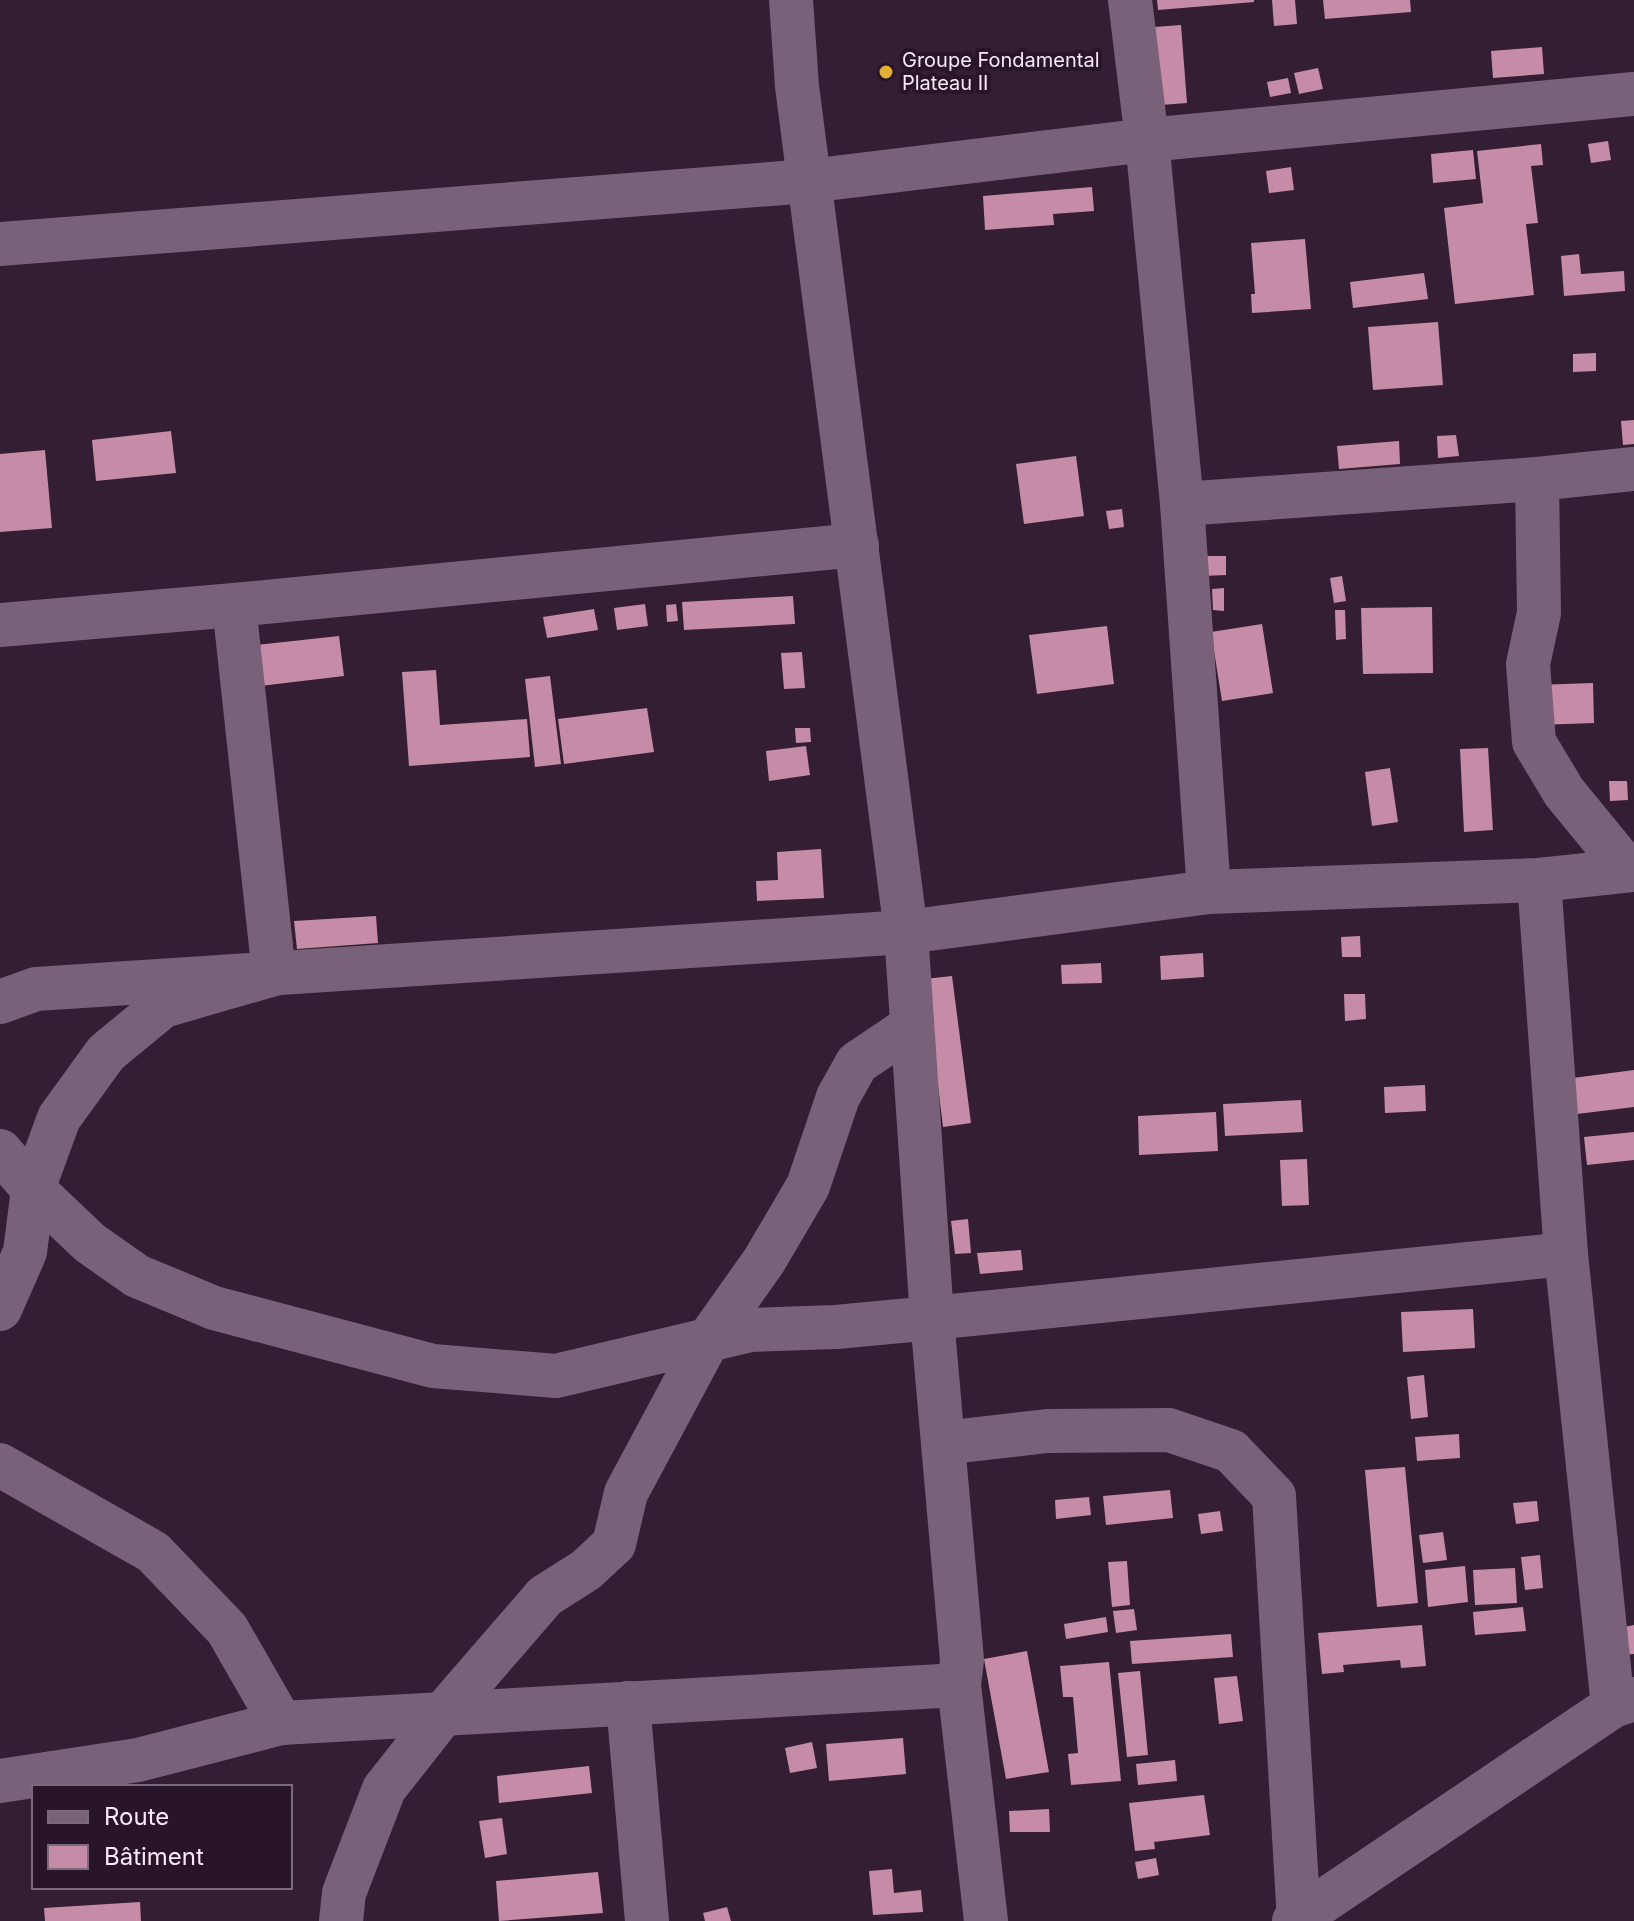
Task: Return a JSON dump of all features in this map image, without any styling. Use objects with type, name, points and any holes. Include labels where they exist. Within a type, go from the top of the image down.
[{"type":"street","points":[[791,0],[797,86],[906,932],[932,1318],[962,1660],[959,1685],[986,1921]]},
{"type":"street","points":[[1130,0],[1147,140],[1182,504],[1209,892]]},
{"type":"street","points":[[0,244],[809,181],[1147,140],[1634,94]]},
{"type":"street","points":[[1182,504],[1537,479],[1634,469]]},
{"type":"street","points":[[1537,479],[1539,613],[1528,664],[1534,742],[1564,792],[1631,870]]},
{"type":"street","points":[[0,625],[857,545]]},
{"type":"street","points":[[234,605],[274,974]]},
{"type":"street","points":[[0,1002],[36,989],[906,932],[1209,892],[1539,880],[1631,870]]},
{"type":"street","points":[[1298,1920],[1623,1703],[1566,1254],[1539,880]]},
{"type":"street","points":[[0,1309],[25,1252],[33,1189],[59,1118],[106,1053],[163,1006],[274,974]]},
{"type":"street","points":[[341,1921],[344,1893],[384,1789],[443,1714],[545,1596],[586,1570],[614,1544],[626,1493],[708,1340],[764,1261],[808,1186],[838,1097],[857,1063],[912,1026]]},
{"type":"street","points":[[0,1151],[33,1189],[90,1243],[137,1276],[214,1308],[433,1366],[556,1376],[750,1330],[836,1327],[1566,1254]]},
{"type":"street","points":[[943,1443],[1047,1431],[1169,1430],[1231,1451],[1274,1496],[1298,1920]]},
{"type":"street","points":[[0,1465],[153,1552],[227,1629],[281,1723]]},
{"type":"street","points":[[0,1781],[138,1760],[281,1723],[959,1685]]},
{"type":"street","points":[[628,1703],[647,1921]]},
{"type":"building","points":[[1157,0],[1254,0],[1254,2],[1158,10]]},
{"type":"building","points":[[1272,0],[1295,0],[1297,24],[1274,26]]},
{"type":"building","points":[[1323,0],[1410,0],[1411,12],[1325,19]]},
{"type":"building","points":[[1181,25],[1187,103],[1161,105],[1154,27]]},
{"type":"building","points":[[1542,47],[1544,74],[1493,78],[1491,51]]},
{"type":"building","points":[[1318,68],[1323,89],[1299,94],[1294,73]]},
{"type":"building","points":[[1288,78],[1291,93],[1270,97],[1267,82]]},
{"type":"building","points":[[1608,141],[1611,160],[1591,163],[1588,144]]},
{"type":"building","points":[[1541,144],[1543,165],[1531,166],[1538,223],[1526,224],[1534,295],[1455,304],[1444,208],[1483,203],[1477,151]]},
{"type":"building","points":[[1473,150],[1476,179],[1433,183],[1431,154]]},
{"type":"building","points":[[1291,167],[1294,190],[1269,193],[1266,171]]},
{"type":"building","points":[[1092,187],[1094,211],[1053,214],[1054,225],[985,230],[983,196]]},
{"type":"building","points":[[1305,239],[1311,309],[1252,313],[1251,294],[1255,294],[1251,243]]},
{"type":"building","points":[[1579,254],[1581,274],[1624,271],[1625,291],[1564,296],[1561,256]]},
{"type":"building","points":[[1424,273],[1428,299],[1353,308],[1350,282]]},
{"type":"building","points":[[1438,322],[1443,385],[1373,390],[1368,327]]},
{"type":"building","points":[[1596,353],[1596,371],[1573,372],[1573,354]]},
{"type":"building","points":[[1634,420],[1634,444],[1623,445],[1621,421]]},
{"type":"building","points":[[171,431],[176,473],[96,481],[92,440]]},
{"type":"building","points":[[1456,435],[1459,456],[1438,458],[1437,436]]},
{"type":"building","points":[[1399,441],[1400,464],[1339,469],[1337,446]]},
{"type":"building","points":[[45,450],[52,528],[0,532],[0,454]]},
{"type":"building","points":[[1076,456],[1084,516],[1024,524],[1016,464]]},
{"type":"building","points":[[1122,509],[1124,527],[1109,529],[1106,511]]},
{"type":"building","points":[[1203,556],[1226,556],[1226,575],[1203,576]]},
{"type":"building","points":[[1342,576],[1346,601],[1334,603],[1330,578]]},
{"type":"building","points":[[1224,588],[1224,611],[1213,610],[1212,589]]},
{"type":"building","points":[[793,596],[795,624],[684,630],[682,602]]},
{"type":"building","points":[[645,604],[648,626],[617,630],[614,608]]},
{"type":"building","points":[[676,604],[678,621],[667,622],[666,605]]},
{"type":"building","points":[[1432,607],[1433,673],[1363,674],[1361,608]]},
{"type":"building","points":[[594,609],[598,630],[547,638],[543,617]]},
{"type":"building","points":[[1335,610],[1345,610],[1346,639],[1336,640]]},
{"type":"building","points":[[1262,624],[1273,693],[1222,701],[1211,632]]},
{"type":"building","points":[[1107,626],[1114,684],[1037,694],[1029,635]]},
{"type":"building","points":[[339,636],[344,676],[252,687],[247,646]]},
{"type":"building","points":[[802,652],[805,688],[784,689],[781,653]]},
{"type":"building","points":[[436,670],[440,725],[527,719],[530,757],[409,766],[402,672]]},
{"type":"building","points":[[550,676],[561,764],[535,767],[525,679]]},
{"type":"building","points":[[1593,683],[1594,723],[1538,725],[1536,685]]},
{"type":"building","points":[[647,708],[654,752],[564,764],[558,719]]},
{"type":"building","points":[[795,728],[810,728],[811,742],[796,743]]},
{"type":"building","points":[[806,746],[810,775],[769,781],[766,751]]},
{"type":"building","points":[[1488,748],[1493,830],[1464,832],[1460,749]]},
{"type":"building","points":[[1390,768],[1398,822],[1372,826],[1365,772]]},
{"type":"building","points":[[1609,781],[1627,781],[1628,800],[1610,801]]},
{"type":"building","points":[[821,849],[824,898],[757,901],[756,881],[778,880],[777,852]]},
{"type":"building","points":[[376,916],[378,943],[297,949],[294,921]]},
{"type":"building","points":[[1360,936],[1361,957],[1342,957],[1341,937]]},
{"type":"building","points":[[1203,953],[1204,977],[1161,980],[1160,956]]},
{"type":"building","points":[[1101,963],[1102,983],[1062,984],[1061,965]]},
{"type":"building","points":[[952,976],[971,1123],[943,1127],[925,979]]},
{"type":"building","points":[[1344,994],[1365,994],[1366,1019],[1345,1021]]},
{"type":"building","points":[[1634,1070],[1634,1107],[1577,1114],[1573,1078]]},
{"type":"building","points":[[1425,1085],[1426,1111],[1385,1113],[1384,1087]]},
{"type":"building","points":[[1301,1100],[1303,1132],[1225,1136],[1223,1104]]},
{"type":"building","points":[[1216,1112],[1218,1151],[1139,1155],[1138,1116]]},
{"type":"building","points":[[1634,1132],[1634,1160],[1587,1165],[1584,1137]]},
{"type":"building","points":[[1307,1159],[1309,1205],[1282,1206],[1280,1160]]},
{"type":"building","points":[[968,1219],[971,1253],[955,1254],[951,1221]]},
{"type":"building","points":[[1021,1250],[1023,1270],[980,1274],[977,1253]]},
{"type":"building","points":[[1473,1309],[1475,1348],[1403,1352],[1401,1312]]},
{"type":"building","points":[[1424,1375],[1428,1417],[1411,1419],[1407,1377]]},
{"type":"building","points":[[1459,1434],[1460,1458],[1417,1461],[1415,1437]]},
{"type":"building","points":[[1405,1467],[1418,1603],[1377,1607],[1365,1470]]},
{"type":"building","points":[[1170,1490],[1173,1518],[1106,1525],[1103,1496]]},
{"type":"building","points":[[1089,1497],[1091,1515],[1056,1519],[1055,1500]]},
{"type":"building","points":[[1537,1501],[1539,1521],[1516,1524],[1513,1503]]},
{"type":"building","points":[[1220,1511],[1223,1531],[1201,1534],[1198,1514]]},
{"type":"building","points":[[1443,1532],[1447,1560],[1423,1563],[1419,1535]]},
{"type":"building","points":[[1540,1555],[1543,1588],[1525,1590],[1521,1557]]},
{"type":"building","points":[[1127,1561],[1130,1605],[1112,1607],[1108,1562]]},
{"type":"building","points":[[1465,1566],[1468,1602],[1428,1607],[1425,1570]]},
{"type":"building","points":[[1515,1568],[1517,1603],[1475,1605],[1473,1570]]},
{"type":"building","points":[[1523,1607],[1526,1631],[1475,1635],[1473,1612]]},
{"type":"building","points":[[1134,1609],[1137,1630],[1116,1633],[1113,1611]]},
{"type":"building","points":[[1106,1617],[1108,1632],[1066,1639],[1064,1624]]},
{"type":"building","points":[[1422,1625],[1426,1666],[1401,1668],[1400,1660],[1343,1665],[1344,1672],[1322,1674],[1318,1633]]},
{"type":"building","points":[[1634,1625],[1634,1654],[1623,1655],[1619,1628]]},
{"type":"building","points":[[1231,1634],[1233,1657],[1132,1664],[1130,1641]]},
{"type":"building","points":[[1027,1651],[1049,1772],[1006,1779],[984,1659]]},
{"type":"building","points":[[1109,1662],[1121,1781],[1071,1785],[1068,1754],[1078,1753],[1073,1697],[1063,1697],[1060,1666]]},
{"type":"building","points":[[1140,1671],[1148,1755],[1127,1757],[1118,1673]]},
{"type":"building","points":[[1237,1676],[1243,1721],[1219,1724],[1214,1678]]},
{"type":"building","points":[[903,1738],[906,1774],[829,1781],[826,1744]]},
{"type":"building","points":[[812,1742],[817,1768],[790,1773],[785,1748]]},
{"type":"building","points":[[1175,1760],[1177,1781],[1138,1785],[1136,1764]]},
{"type":"building","points":[[589,1766],[592,1793],[499,1803],[497,1776]]},
{"type":"building","points":[[1204,1795],[1210,1835],[1154,1842],[1155,1849],[1135,1851],[1129,1803]]},
{"type":"building","points":[[1049,1809],[1050,1832],[1010,1832],[1009,1811]]},
{"type":"building","points":[[502,1818],[507,1854],[485,1858],[479,1821]]},
{"type":"building","points":[[1156,1858],[1159,1875],[1138,1879],[1135,1862]]},
{"type":"building","points":[[892,1869],[894,1893],[921,1890],[923,1912],[873,1915],[869,1871]]},
{"type":"building","points":[[598,1872],[603,1913],[499,1921],[496,1881]]},
{"type":"building","points":[[140,1902],[141,1921],[45,1921],[44,1908]]},
{"type":"building","points":[[727,1907],[731,1921],[705,1921],[703,1913]]},
{"type":"place","name":"Groupe Fondamental Plateau II","points":[[886,72]]}]
